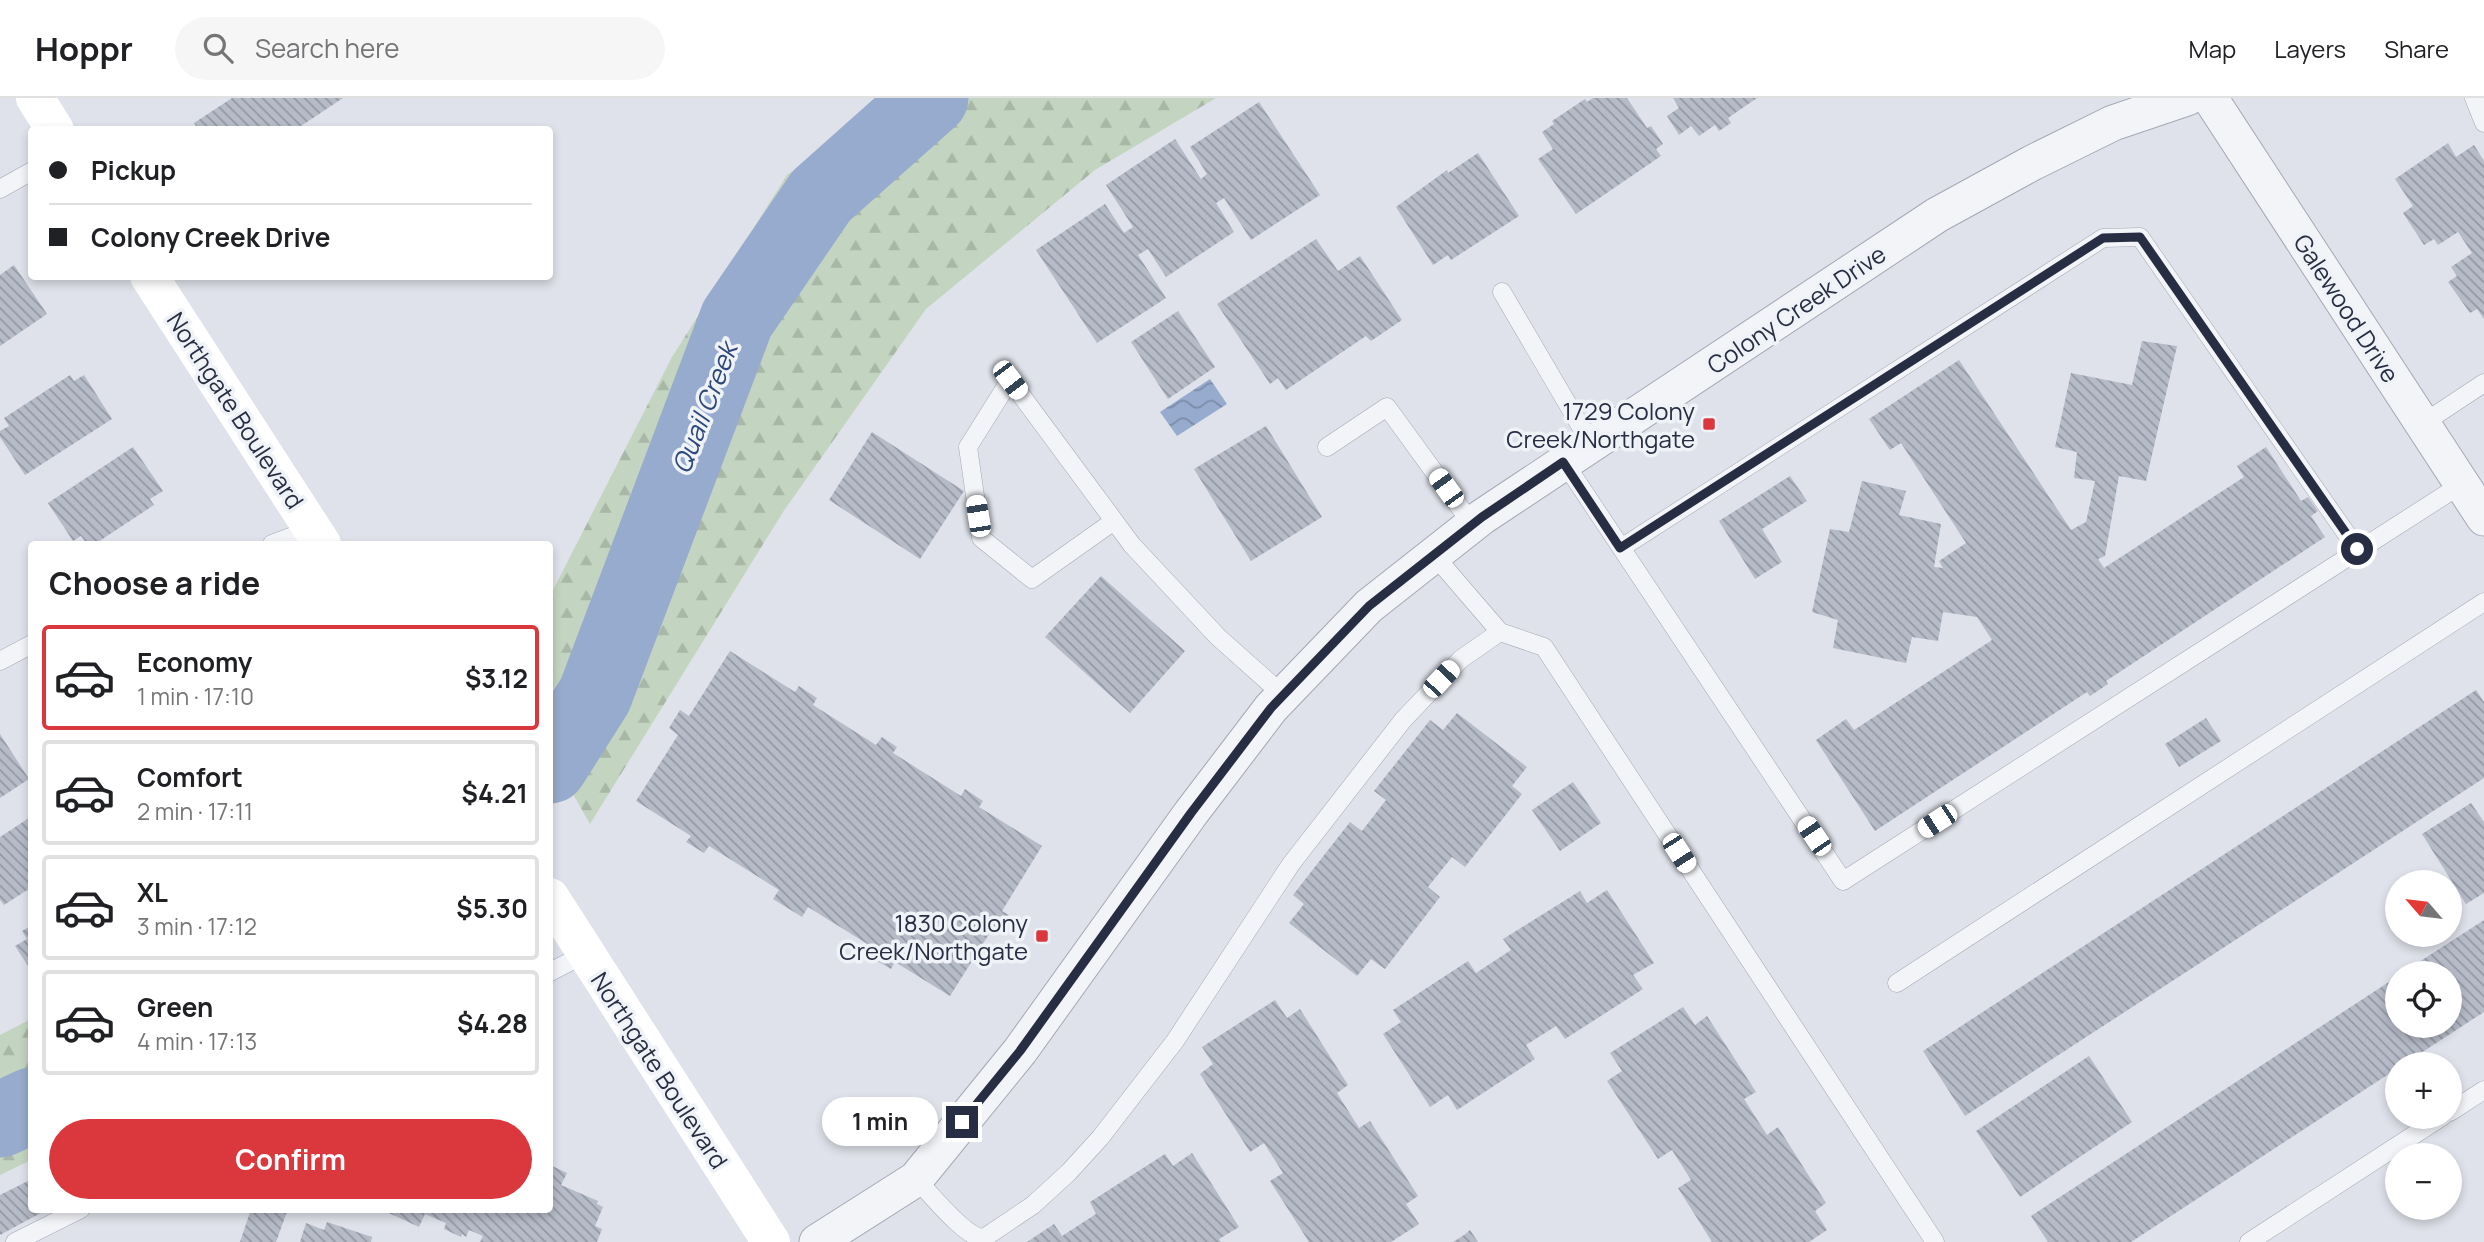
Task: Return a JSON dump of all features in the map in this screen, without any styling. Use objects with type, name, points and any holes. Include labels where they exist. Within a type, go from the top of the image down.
[{"type":"street","points":[[35,98],[52,126]]},
{"type":"street","name":"Colony Creek Drive","points":[[817,1242],[916,1180],[1020,1051],[1191,813],[1271,708],[1369,606],[1472,524],[1937,215],[2032,163],[2113,124],[2187,98]]},
{"type":"street","name":"Galewood Drive","points":[[2210,98],[2484,518]]},
{"type":"street","name":"Northgate Boulevard","points":[[152,280],[317,536]]},
{"type":"street","name":"Northgate Boulevard","points":[[553,902],[771,1242]]},
{"type":"lane","points":[[2473,98],[2484,123]]},
{"type":"lane","points":[[0,189],[28,173]]},
{"type":"lane","points":[[1620,548],[2103,238],[2140,237],[2357,549]]},
{"type":"lane","points":[[1502,292],[1620,548],[1843,881],[2462,484]]},
{"type":"lane","points":[[1114,521],[1031,579],[981,538],[968,447],[1010,380],[1132,545],[1217,636],[1283,695]]},
{"type":"lane","points":[[2422,424],[2484,383]]},
{"type":"lane","points":[[1327,447],[1387,407],[1472,524]]},
{"type":"lane","points":[[289,541],[317,536]]},
{"type":"lane","points":[[1433,554],[1500,632],[1544,647],[1935,1242]]},
{"type":"lane","points":[[1897,983],[2484,602]]},
{"type":"lane","points":[[916,1180],[965,1229],[979,1239],[1033,1205],[1069,1172],[1100,1138],[1175,1041],[1292,864],[1404,720],[1461,659],[1500,632]]},
{"type":"lane","points":[[0,661],[28,646]]},
{"type":"lane","points":[[553,970],[585,954]]},
{"type":"lane","points":[[2462,1104],[2484,1090]]},
{"type":"lane","points":[[2249,1242],[2423,1129]]},
{"type":"lane","points":[[15,1242],[73,1213]]},
{"type":"green space","points":[[891,98],[1216,98],[1095,170],[926,309],[783,512],[590,824],[553,759],[553,590],[672,357],[787,175]]},
{"type":"green space","points":[[28,1021],[28,1161],[0,1175],[0,1035]]},
{"type":"water","points":[[1210,379],[1227,404],[1177,436],[1160,412]]},
{"type":"building","points":[[232,98],[343,98],[301,126],[196,126],[194,123]]},
{"type":"building","points":[[1593,98],[1627,98],[1647,128],[1651,126],[1663,144],[1656,149],[1661,156],[1576,214],[1538,159],[1553,149],[1542,132],[1554,124],[1552,121],[1585,99],[1587,102]]},
{"type":"building","points":[[1673,98],[1757,98],[1728,118],[1731,123],[1719,131],[1715,125],[1699,136],[1691,126],[1679,135],[1667,116],[1679,108]]},
{"type":"building","points":[[1259,102],[1320,195],[1251,240],[1224,198],[1216,203],[1234,232],[1166,277],[1148,249],[1138,255],[1166,298],[1097,343],[1036,250],[1105,204],[1124,233],[1133,227],[1106,185],[1175,139],[1201,179],[1207,174],[1190,147]]},
{"type":"building","points":[[2448,143],[2456,157],[2474,145],[2484,161],[2484,319],[2477,309],[2470,313],[2448,282],[2457,276],[2451,267],[2472,253],[2458,232],[2438,245],[2434,239],[2424,245],[2403,213],[2413,206],[2395,179]]},
{"type":"building","points":[[1478,153],[1519,216],[1451,260],[1448,255],[1433,265],[1396,207],[1447,170],[1448,173]]},
{"type":"building","points":[[1316,239],[1338,271],[1360,256],[1402,320],[1371,341],[1366,336],[1286,390],[1278,378],[1270,384],[1217,304]]},
{"type":"building","points":[[14,265],[47,314],[0,346],[0,275]]},
{"type":"building","points":[[1178,311],[1215,367],[1168,399],[1131,342]]},
{"type":"building","points":[[2142,341],[2177,346],[2146,481],[2119,476],[2105,556],[2098,559],[2104,568],[2244,477],[2237,466],[2266,447],[2301,501],[2308,497],[2318,511],[2311,516],[2325,537],[2106,681],[2108,684],[2090,696],[2087,692],[1875,831],[1816,740],[1846,719],[1854,730],[1992,640],[1977,617],[1943,612],[1938,641],[1912,637],[1906,663],[1833,648],[1838,620],[1812,612],[1830,529],[1849,532],[1862,481],[1906,491],[1899,515],[1941,524],[1934,567],[1943,568],[1939,561],[1966,543],[1901,443],[1890,450],[1869,419],[1959,360],[2071,530],[2086,522],[2095,481],[2074,478],[2077,452],[2055,447],[2071,373],[2132,385]]},
{"type":"building","points":[[70,375],[74,381],[84,375],[112,419],[25,475],[0,437],[0,431],[9,426],[4,418]]},
{"type":"building","points":[[1266,426],[1322,517],[1251,561],[1194,469]]},
{"type":"building","points":[[872,432],[964,491],[920,559],[829,500]]},
{"type":"building","points":[[133,447],[163,491],[150,499],[154,505],[100,541],[85,541],[81,536],[73,541],[48,503]]},
{"type":"building","points":[[1790,476],[1807,501],[1762,529],[1782,562],[1755,579],[1719,521]]},
{"type":"building","points":[[1101,576],[1185,651],[1130,713],[1045,637]]},
{"type":"building","points":[[730,651],[795,692],[799,686],[817,698],[813,705],[876,745],[882,737],[897,747],[893,753],[961,796],[965,789],[983,801],[979,807],[1042,846],[1002,911],[1009,915],[997,935],[991,931],[950,996],[895,962],[891,969],[872,958],[877,950],[808,907],[802,917],[773,899],[779,890],[709,846],[704,853],[686,842],[691,836],[636,801],[678,735],[669,728],[680,710],[689,716]]},
{"type":"building","points":[[2476,690],[2484,702],[2484,778],[1965,1116],[1923,1051]]},
{"type":"building","points":[[1457,713],[1527,767],[1512,786],[1522,794],[1465,867],[1452,857],[1428,887],[1440,897],[1385,969],[1371,959],[1357,976],[1289,923],[1304,904],[1293,895],[1350,822],[1362,831],[1386,800],[1374,791],[1430,720],[1443,730]]},
{"type":"building","points":[[2206,718],[2221,741],[2179,767],[2165,744]]},
{"type":"building","points":[[0,734],[28,780],[0,798]]},
{"type":"building","points":[[1573,782],[1601,823],[1560,851],[1532,810]]},
{"type":"building","points":[[2471,803],[2484,822],[2484,893],[2466,904],[2462,898],[2462,870],[2445,870],[2422,834]]},
{"type":"building","points":[[28,819],[28,890],[4,905],[0,900],[0,837]]},
{"type":"building","points":[[1607,890],[1654,963],[1633,975],[1643,989],[1565,1039],[1556,1026],[1526,1045],[1535,1059],[1457,1110],[1448,1095],[1430,1107],[1383,1034],[1401,1022],[1393,1010],[1468,961],[1476,973],[1511,950],[1503,939],[1580,891],[1587,903]]},
{"type":"building","points":[[2484,920],[2484,1012],[2462,1026],[2462,961],[2421,961],[2442,947],[2462,947],[2462,934]]},
{"type":"building","points":[[28,927],[28,966],[15,946],[27,939],[22,931]]},
{"type":"building","points":[[2385,985],[2385,1038],[2444,1038],[2422,1052],[2385,1052],[2385,1076],[2131,1242],[2048,1242],[2031,1216]]},
{"type":"building","points":[[1275,1000],[1287,1018],[1300,1009],[1348,1085],[1337,1093],[1359,1128],[1370,1121],[1418,1196],[1406,1204],[1419,1224],[1391,1242],[1309,1242],[1270,1181],[1283,1173],[1264,1143],[1250,1152],[1200,1074],[1213,1064],[1202,1047]]},
{"type":"building","points":[[1683,1007],[1695,1025],[1707,1016],[1756,1092],[1744,1099],[1767,1135],[1778,1127],[1826,1203],[1815,1211],[1827,1230],[1809,1242],[1712,1242],[1678,1188],[1691,1180],[1672,1150],[1658,1159],[1607,1081],[1622,1071],[1610,1053]]},
{"type":"building","points":[[2089,1056],[2132,1122],[2020,1197],[1976,1131]]},
{"type":"building","points":[[1192,1153],[1239,1227],[1219,1239],[1221,1242],[1027,1242],[1054,1224],[1062,1236],[1096,1214],[1090,1202],[1165,1154],[1173,1166]]},
{"type":"building","points":[[553,1166],[567,1173],[561,1185],[598,1201],[597,1204],[603,1207],[595,1226],[602,1229],[597,1242],[480,1242],[483,1236],[469,1230],[466,1237],[462,1234],[461,1237],[444,1229],[446,1223],[425,1214],[419,1227],[389,1213],[553,1213]]},
{"type":"building","points":[[28,1181],[28,1213],[41,1213],[0,1235],[0,1195]]},
{"type":"building","points":[[250,1213],[287,1213],[276,1242],[240,1242]]},
{"type":"building","points":[[327,1222],[372,1237],[371,1242],[300,1242],[306,1223],[324,1230]]},
{"type":"building","points":[[1470,1230],[1478,1242],[1453,1242],[1464,1235]]},
{"type":"waterway","name":"Quail Creek","points":[[553,761],[595,695],[737,319],[821,196],[931,98]]},
{"type":"waterway","name":"Quail Creek","points":[[0,1120],[28,1107]]},
{"type":"place","name":"1729 Colony Creek/Northgate","points":[[1709,424]]},
{"type":"place","name":"1830 Colony Creek/Northgate","points":[[1042,936]]},
{"type":"route","points":[[962,1122],[1020,1051],[1191,813],[1271,708],[1369,606],[1433,554],[1563,462],[1620,548],[2103,238],[2140,237],[2357,549]]}]
